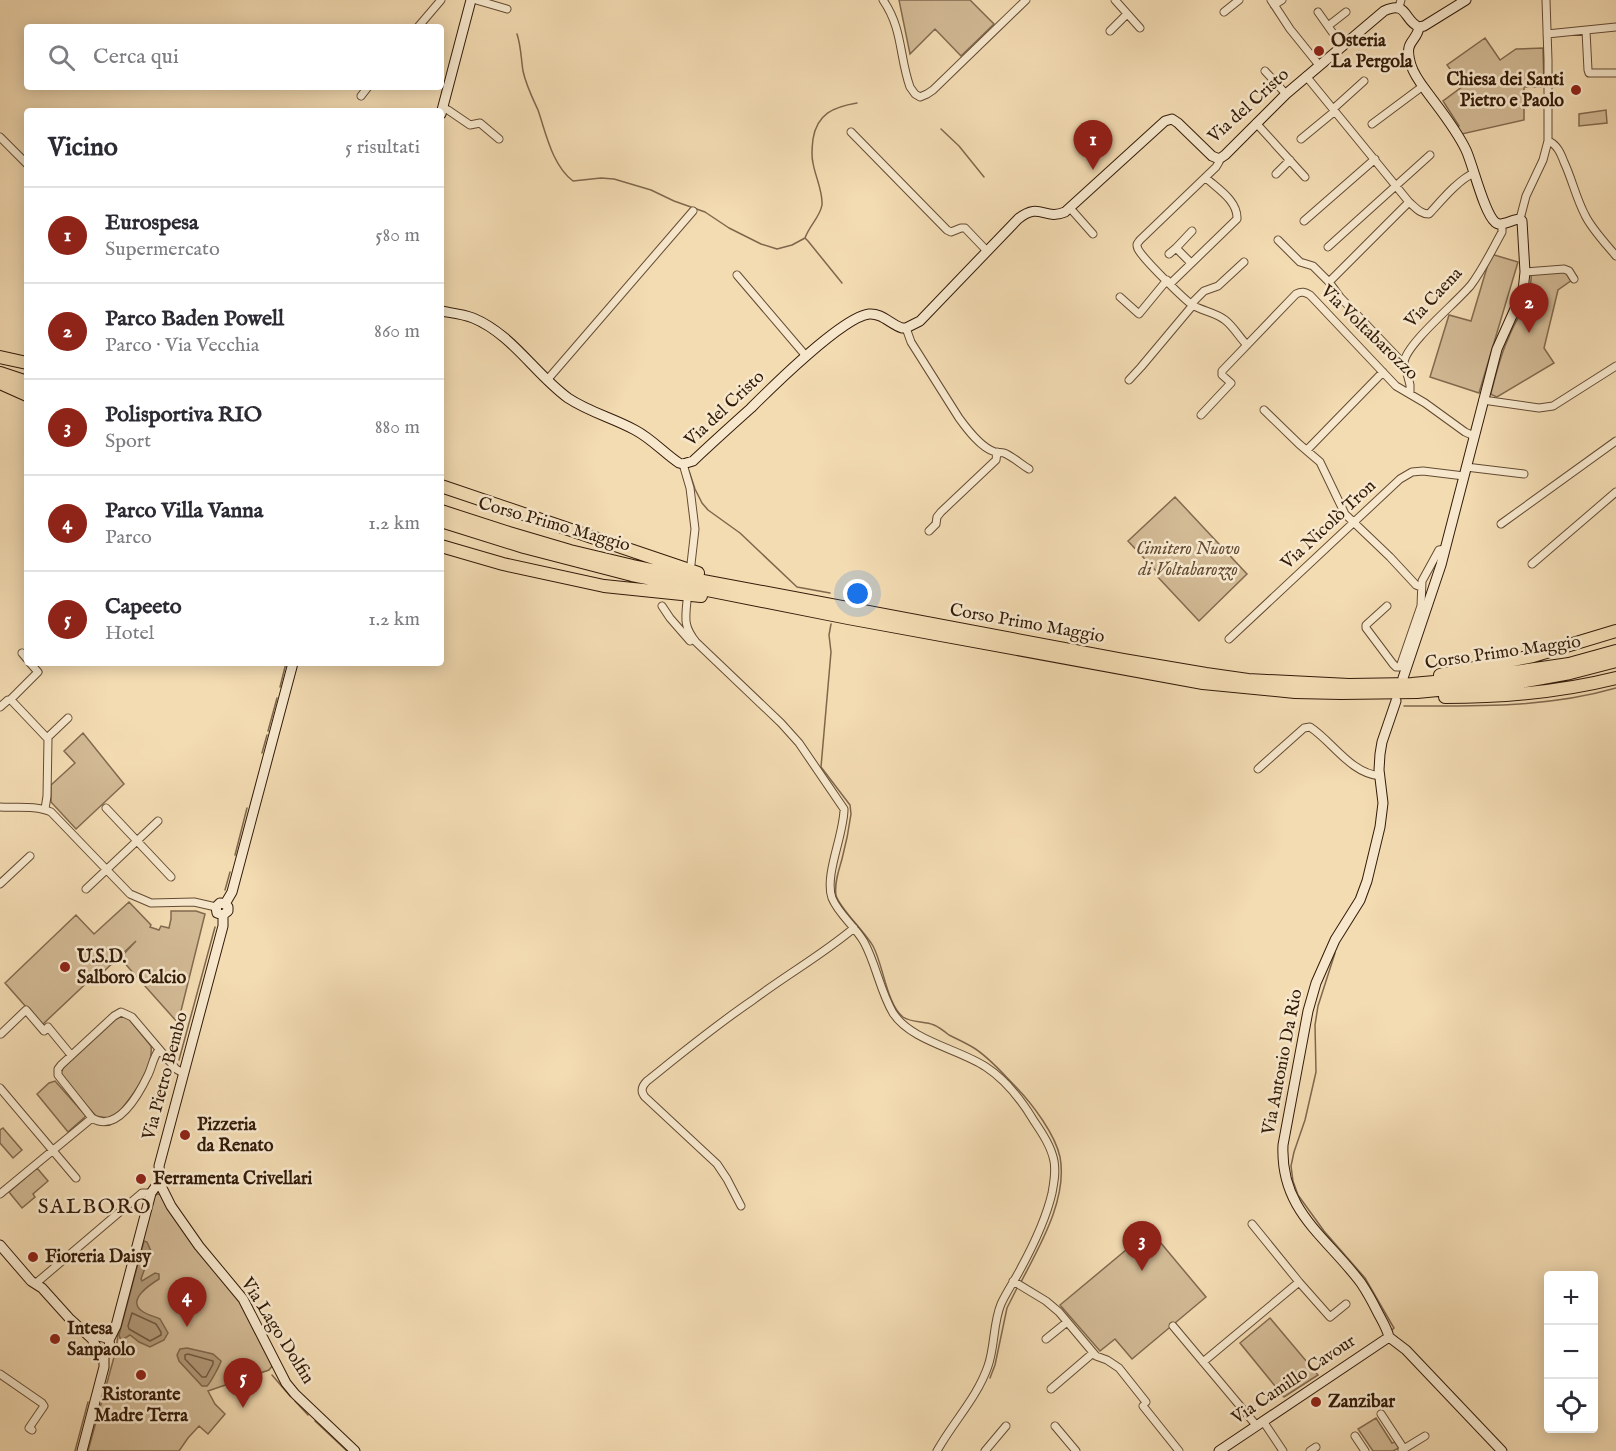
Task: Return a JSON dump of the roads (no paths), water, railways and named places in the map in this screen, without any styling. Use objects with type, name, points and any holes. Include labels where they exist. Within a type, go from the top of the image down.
[{"type":"highway","points":[[0,357],[24,362]]},
{"type":"highway","points":[[0,365],[24,373]]},
{"type":"highway","points":[[0,373],[24,381]]},
{"type":"highway","points":[[0,383],[24,394]]},
{"type":"highway","points":[[444,487],[751,590]]},
{"type":"highway","name":"Corso Primo Maggio","points":[[444,512],[483,530],[601,567],[773,603],[1203,683],[1295,692],[1413,684],[1570,669],[1616,661]]},
{"type":"highway","name":"Corso Primo Maggio","points":[[444,522],[623,564],[958,630],[1206,674],[1350,689]]},
{"type":"highway","points":[[444,547],[503,564],[604,586],[719,597],[750,603],[773,603]]},
{"type":"highway","points":[[1350,689],[1453,672],[1544,653],[1616,631]]},
{"type":"highway","name":"Corso Primo Maggio","points":[[1570,669],[1616,651]]},
{"type":"highway","points":[[1350,689],[1393,697],[1470,697],[1563,690],[1616,678]]},
{"type":"street","points":[[421,24],[441,0]]},
{"type":"street","points":[[443,108],[471,0]]},
{"type":"street","points":[[476,0],[507,9]]},
{"type":"street","points":[[884,0],[897,27],[910,87],[920,97],[933,90],[1026,0]]},
{"type":"street","points":[[1115,0],[1140,28]]},
{"type":"street","points":[[1224,12],[1239,0]]},
{"type":"street","points":[[1282,0],[1273,2],[1319,65]]},
{"type":"street","points":[[1466,0],[1419,27],[1409,43],[1411,66],[1460,139],[1493,220],[1496,224],[1502,225],[1513,219],[1520,219]]},
{"type":"street","points":[[1403,678],[1445,549],[1500,341],[1523,291],[1525,272],[1523,222],[1520,219],[1526,196],[1543,160],[1548,141],[1546,0]]},
{"type":"street","name":"Via del Cristo","points":[[1070,208],[1165,121],[1172,120],[1178,123],[1212,156],[1219,159],[1306,76],[1392,6],[1400,3],[1413,24],[1419,27]]},
{"type":"street","points":[[1318,12],[1342,46]]},
{"type":"street","points":[[1328,26],[1346,12]]},
{"type":"street","points":[[1110,31],[1127,14]]},
{"type":"street","points":[[1547,34],[1616,27]]},
{"type":"street","points":[[1586,31],[1589,73],[1616,73]]},
{"type":"street","points":[[1265,71],[1286,94]]},
{"type":"street","points":[[1306,76],[1409,202],[1424,214],[1429,214],[1474,172]]},
{"type":"street","points":[[1301,139],[1364,81]]},
{"type":"street","points":[[1372,124],[1423,86]]},
{"type":"street","points":[[361,96],[366,90]]},
{"type":"street","points":[[444,111],[448,110],[471,125],[480,123],[499,140]]},
{"type":"street","points":[[1256,123],[1305,177]]},
{"type":"street","points":[[852,132],[947,230],[951,232],[965,228],[987,251]]},
{"type":"street","points":[[0,136],[24,161]]},
{"type":"street","points":[[1548,141],[1553,143],[1562,156],[1586,217],[1616,256]]},
{"type":"street","points":[[1328,247],[1430,155]]},
{"type":"street","points":[[1219,159],[1218,165],[1137,244],[1139,251],[1192,304],[1221,317],[1239,333],[1247,345]]},
{"type":"street","points":[[1304,221],[1375,159]]},
{"type":"street","points":[[1276,174],[1290,160]]},
{"type":"street","points":[[1120,297],[1139,314],[1169,282],[1236,222],[1238,216],[1235,207],[1206,177]]},
{"type":"street","points":[[1329,282],[1409,202]]},
{"type":"street","points":[[1029,470],[1006,453],[988,448],[977,440],[959,418],[911,342],[906,328],[920,321],[1028,211],[1059,214],[1070,208],[1093,234]]},
{"type":"street","points":[[548,379],[693,211]]},
{"type":"street","name":"Via Caena","points":[[1404,362],[1406,353],[1463,295],[1479,274],[1502,232],[1502,225]]},
{"type":"street","points":[[1169,254],[1192,231]]},
{"type":"street","points":[[1278,240],[1300,262],[1313,266],[1364,323],[1404,362],[1410,394]]},
{"type":"street","points":[[1176,248],[1191,263]]},
{"type":"street","points":[[1129,380],[1204,291],[1218,286],[1244,262]]},
{"type":"street","points":[[1525,272],[1564,269],[1569,271],[1574,279]]},
{"type":"street","points":[[737,275],[806,356]]},
{"type":"street","name":"Via Voltabarozzo","points":[[1201,416],[1231,383],[1222,375],[1222,371],[1296,294],[1305,292],[1396,386],[1474,436]]},
{"type":"street","name":"Via del Cristo","points":[[444,312],[473,318],[487,326],[512,345],[561,392],[577,403],[634,429],[683,464],[693,460],[806,356],[856,318],[867,314],[878,314],[906,328]]},
{"type":"street","points":[[1483,400],[1547,408],[1616,366]]},
{"type":"street","points":[[1307,450],[1383,372]]},
{"type":"street","points":[[1264,410],[1322,464],[1342,509],[1353,523],[1416,585],[1421,587]]},
{"type":"street","points":[[1501,524],[1616,441]]},
{"type":"street","points":[[929,531],[936,524],[941,512],[996,460],[997,452]]},
{"type":"street","points":[[683,464],[690,488],[695,529],[691,564]]},
{"type":"street","name":"Via Nicolò Tron","points":[[1229,639],[1400,480],[1412,472],[1465,472]]},
{"type":"street","points":[[1465,472],[1524,474]]},
{"type":"street","points":[[1532,564],[1616,492]]},
{"type":"street","points":[[1387,606],[1366,625],[1366,628],[1393,664],[1400,667],[1421,606],[1422,581],[1439,550],[1445,549]]},
{"type":"street","points":[[687,601],[688,633],[799,743],[844,808],[844,821],[832,868],[832,896],[863,941],[874,963],[887,1002],[895,1015],[906,1027],[921,1036],[987,1067],[1016,1095],[1027,1110],[1050,1147],[1055,1162],[1050,1202],[1017,1284],[1001,1305],[986,1372],[977,1390],[937,1451]]},
{"type":"street","points":[[662,606],[689,640],[720,670],[733,677]]},
{"type":"street","points":[[0,707],[38,672],[33,666]]},
{"type":"street","name":"Via Pietro Bembo","points":[[157,1189],[167,1185],[168,1180],[160,1175],[159,1166],[222,926],[222,908],[232,892],[292,666]]},
{"type":"street","points":[[10,700],[49,741],[45,809]]},
{"type":"street","name":"Via Antonio Da Rio","points":[[1389,1336],[1368,1293],[1299,1209],[1288,1189],[1282,1161],[1308,1011],[1316,983],[1335,940],[1362,895],[1374,855],[1383,803],[1380,754],[1396,701]]},
{"type":"street","points":[[47,738],[68,718]]},
{"type":"street","points":[[1258,769],[1304,728],[1310,727],[1355,766],[1375,776],[1380,776]]},
{"type":"street","points":[[0,807],[45,809],[55,816],[123,888],[140,900],[151,903],[201,903],[222,908]]},
{"type":"street","points":[[106,808],[171,877]]},
{"type":"street","points":[[86,889],[158,821]]},
{"type":"street","points":[[0,884],[30,855]]},
{"type":"street","points":[[741,1206],[728,1179],[717,1164],[643,1094],[642,1087],[692,1045],[751,1001],[817,957],[854,928]]},
{"type":"street","points":[[1,1034],[26,1010],[44,1031],[48,1027],[71,1055]]},
{"type":"street","points":[[159,1050],[140,1090],[120,1117],[114,1121],[108,1122],[93,1118],[58,1075],[58,1069],[71,1055],[121,1012],[132,1017],[176,1069],[183,1073]]},
{"type":"street","points":[[0,1088],[76,1178]]},
{"type":"street","points":[[0,1194],[93,1118]]},
{"type":"street","points":[[35,1284],[142,1193],[157,1189]]},
{"type":"street","points":[[96,1346],[98,1340],[106,1339],[116,1326],[157,1189]]},
{"type":"street","name":"Via Lago Dolfin","points":[[157,1189],[199,1246],[243,1299],[286,1383],[355,1451]]},
{"type":"street","points":[[1252,1224],[1330,1317],[1346,1304]]},
{"type":"street","points":[[0,1245],[29,1278],[42,1288],[86,1333],[98,1350],[104,1352]]},
{"type":"street","points":[[1203,1362],[1299,1282]]},
{"type":"street","points":[[1017,1284],[1046,1301],[1096,1356],[1119,1368],[1179,1451]]},
{"type":"street","points":[[1046,1339],[1067,1322]]},
{"type":"street","points":[[1173,1326],[1283,1451]]},
{"type":"street","points":[[86,1333],[106,1339],[110,1348],[104,1352]]},
{"type":"street","points":[[1389,1336],[1406,1350],[1502,1451]]},
{"type":"street","name":"Via Camillo Cavour","points":[[1219,1451],[1389,1336]]},
{"type":"street","points":[[82,1451],[104,1367],[104,1352]]},
{"type":"street","points":[[1051,1389],[1093,1353]]},
{"type":"street","points":[[0,1374],[44,1406],[29,1428],[32,1430]]},
{"type":"street","points":[[1381,1414],[1402,1450],[1425,1436]]},
{"type":"street","points":[[985,1451],[1006,1426]]},
{"type":"street","points":[[1055,1426],[1077,1451]]},
{"type":"street","points":[[1354,1436],[1365,1451]]},
{"type":"water","points":[[144,1241],[147,1242],[151,1251],[141,1279],[142,1281],[155,1273],[159,1274],[159,1279],[138,1297],[138,1307],[160,1319],[168,1333],[164,1340],[150,1347],[130,1335],[122,1340],[119,1335]]},
{"type":"water","points":[[187,1348],[213,1354],[221,1361],[207,1386],[202,1386],[179,1361],[177,1355],[180,1349]]},
{"type":"waterway","points":[[517,34],[524,76],[529,91],[555,158],[573,181],[614,179],[651,190],[705,212],[729,228],[761,244],[777,249],[805,238],[842,283]]},
{"type":"waterway","points":[[805,238],[822,205],[812,157],[815,130],[818,123],[828,113],[857,103]]},
{"type":"waterway","points":[[941,129],[959,146],[984,177]]},
{"type":"waterway","points":[[689,471],[695,489],[708,510],[740,533],[797,587],[830,593]]},
{"type":"waterway","points":[[831,624],[829,635],[831,652],[821,767],[850,805],[851,814],[836,881],[838,900],[873,946],[889,994],[903,1017],[938,1027],[991,1061],[1036,1111],[1053,1139],[1060,1157],[1060,1189],[1056,1206],[1021,1282]]},
{"type":"waterway","points":[[280,687],[285,666]]},
{"type":"waterway","points":[[1404,706],[1484,706],[1537,702],[1590,695],[1616,688]]},
{"type":"waterway","points":[[268,731],[277,698]]},
{"type":"waterway","points":[[262,753],[267,735]]},
{"type":"waterway","points":[[235,855],[247,808]]},
{"type":"waterway","points":[[225,890],[230,872]]},
{"type":"waterway","points":[[179,1060],[215,927]]},
{"type":"waterway","points":[[1335,953],[1318,1006],[1315,1025],[1316,1072],[1291,1166],[1293,1181],[1298,1195],[1324,1231],[1365,1278],[1394,1328],[1392,1330]]},
{"type":"waterway","points":[[990,1378],[1007,1308],[1018,1286]]},
{"type":"waterway","points":[[272,1375],[290,1396]]},
{"type":"waterway","points":[[295,1401],[308,1415]]},
{"type":"waterway","points":[[75,1451],[88,1402]]},
{"type":"waterway","points":[[315,1421],[347,1451]]},
{"type":"place","name":"Osteria La Pergola","points":[[1319,51]]},
{"type":"place","name":"Chiesa dei Santi Pietro e Paolo","points":[[1576,90]]},
{"type":"place","name":"Eurospesa","points":[[1093,170]]},
{"type":"place","name":"Parco Baden Powell","points":[[1529,333]]},
{"type":"place","name":"U.S.D. Salboro Calcio","points":[[65,967]]},
{"type":"place","name":"Pizzeria da Renato","points":[[185,1135]]},
{"type":"place","name":"Ferramenta Crivellari","points":[[141,1179]]},
{"type":"place","name":"Fioreria Daisy","points":[[33,1257]]},
{"type":"place","name":"Polisportiva RIO","points":[[1142,1271]]},
{"type":"place","name":"Parco Villa Vanna","points":[[187,1327]]},
{"type":"place","name":"Intesa Sanpaolo","points":[[55,1339]]},
{"type":"place","name":"Ristorante Madre Terra","points":[[141,1375]]},
{"type":"place","name":"Zanzibar","points":[[1316,1402]]},
{"type":"place","name":"Capeeto","points":[[243,1408]]},
{"type":"district","name":"SALBORO","points":[[95,1207]]},
{"type":"park label","name":"Cimitero Nuovo di Voltabarozzo","points":[[1188,559]]}]
